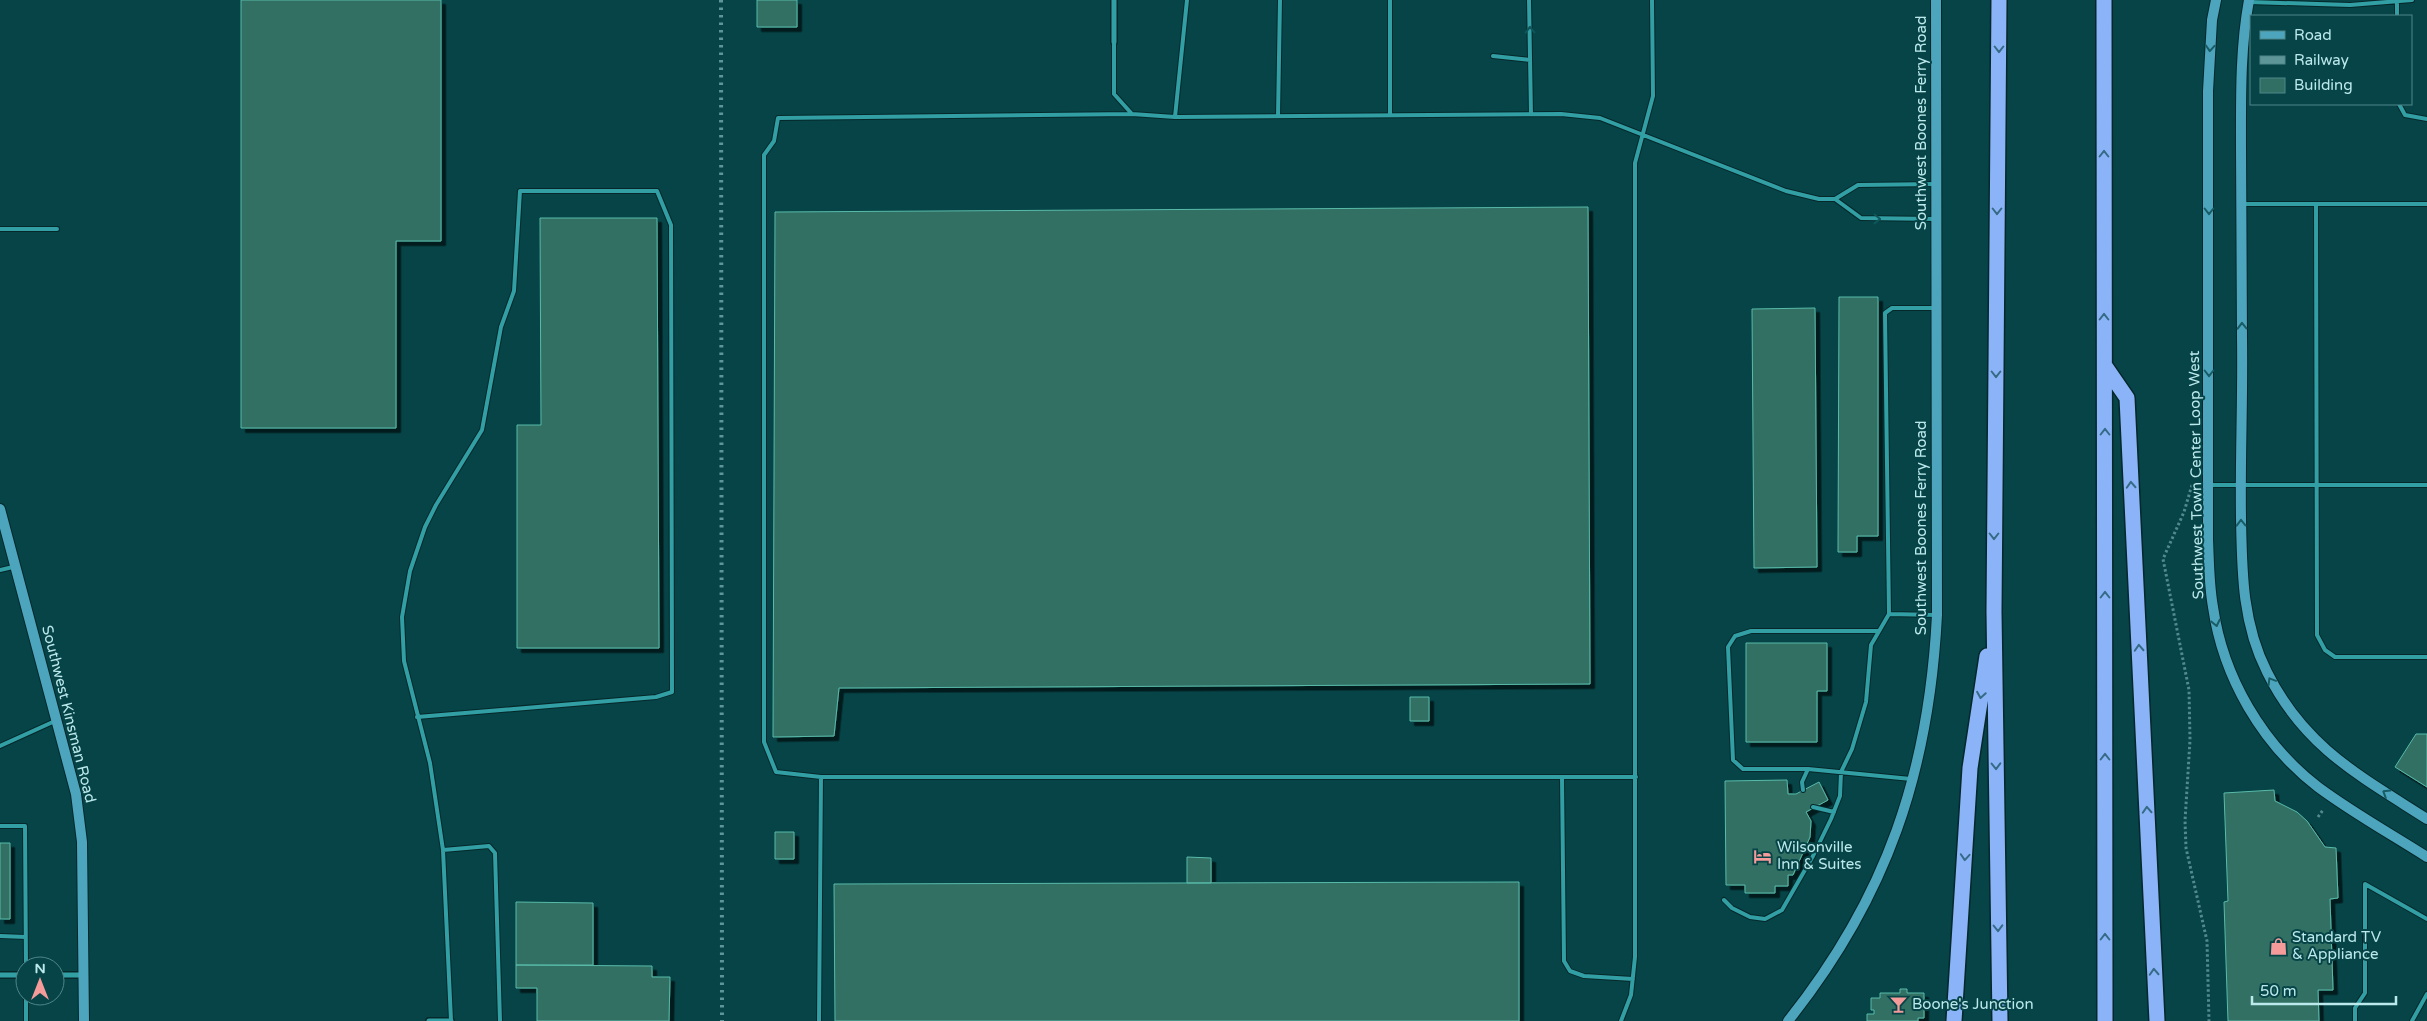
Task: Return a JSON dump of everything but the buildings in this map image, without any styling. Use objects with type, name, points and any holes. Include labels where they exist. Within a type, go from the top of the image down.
[{"type":"highway","points":[[1999,0],[1994,612],[2000,1021]]},
{"type":"highway","points":[[2104,0],[2105,1021]]},
{"type":"highway","points":[[2105,366],[2126,398],[2157,1021]]},
{"type":"highway","points":[[1954,1021],[1970,768],[1994,612]]},
{"type":"main road","name":"Southwest Boones Ferry Road","points":[[1788,1021],[1835,956],[1863,908],[1886,859],[1913,780],[1928,713],[1937,615],[1936,0]]},
{"type":"main road","name":"Southwest Town Center Loop West","points":[[2216,0],[2209,57],[2208,539],[2213,608],[2229,668],[2250,710],[2266,734],[2289,761],[2317,786],[2427,857]]},
{"type":"main road","points":[[2249,1],[2242,46],[2240,485],[2242,579],[2245,605],[2256,648],[2267,673],[2310,736],[2332,757],[2427,818]]},
{"type":"main road","name":"Southwest Kinsman Road","points":[[0,509],[71,772],[81,824],[84,1021]]},
{"type":"street","points":[[1114,0],[1114,42]]},
{"type":"street","points":[[0,975],[15,975]]},
{"type":"street","points":[[65,975],[84,976]]},
{"type":"street","points":[[429,1021],[451,1021]]},
{"type":"lane","points":[[1175,117],[1187,0]]},
{"type":"lane","points":[[1278,116],[1280,0]]},
{"type":"lane","points":[[1390,0],[1390,115]]},
{"type":"lane","points":[[1529,0],[1531,114]]},
{"type":"lane","points":[[1621,1021],[1631,995],[1635,957],[1635,164],[1653,96],[1652,0]]},
{"type":"lane","points":[[2249,1],[2350,5],[2397,3],[2412,0]]},
{"type":"lane","points":[[2397,3],[2397,15]]},
{"type":"lane","points":[[1114,42],[1114,94],[1132,114]]},
{"type":"lane","points":[[1493,56],[1530,60]]},
{"type":"lane","points":[[2399,105],[2404,115],[2427,120]]},
{"type":"lane","points":[[1636,776],[821,778],[776,772],[764,742],[764,155],[774,141],[778,118],[1132,114],[1175,117],[1561,114],[1600,118],[1786,191],[1819,199],[1835,199],[1858,185],[1936,184]]},
{"type":"lane","points":[[417,716],[656,697],[672,692],[671,225],[657,191],[520,191],[514,291],[501,327],[482,430],[436,506],[416,549],[405,594],[402,636],[404,661],[417,716],[430,763],[443,850],[451,1021]]},
{"type":"lane","points":[[1835,199],[1861,218],[1936,219]]},
{"type":"lane","points":[[2241,204],[2427,204]]},
{"type":"lane","points":[[2316,204],[2315,485],[2317,635],[2325,650],[2335,656],[2427,657]]},
{"type":"lane","points":[[0,229],[57,229]]},
{"type":"lane","points":[[1724,900],[1732,908],[1750,917],[1766,919],[1782,910],[1813,856],[1840,796],[1841,772],[1852,749],[1866,702],[1871,645],[1889,614],[1885,313],[1892,308],[1936,308]]},
{"type":"lane","points":[[2208,485],[2427,485]]},
{"type":"lane","points":[[0,570],[15,566]]},
{"type":"lane","points":[[1889,614],[1937,615]]},
{"type":"lane","points":[[1878,631],[1751,631],[1735,636],[1728,647],[1733,760],[1744,768],[1808,768],[1913,780]]},
{"type":"lane","points":[[0,746],[57,720]]},
{"type":"lane","points":[[1803,790],[1802,782],[1808,768]]},
{"type":"lane","points":[[1562,776],[1564,961],[1570,971],[1584,976],[1633,979]]},
{"type":"lane","points":[[819,1021],[821,778]]},
{"type":"lane","points":[[1814,807],[1834,812]]},
{"type":"lane","points":[[0,826],[25,826],[26,956]]},
{"type":"lane","points":[[443,850],[489,846],[495,853],[500,1021]]},
{"type":"lane","points":[[2355,1021],[2355,1008],[2365,993],[2365,884],[2427,919]]},
{"type":"lane","points":[[0,936],[26,937]]},
{"type":"lane","points":[[2412,1021],[2427,994]]},
{"type":"lane","points":[[26,1006],[26,1021]]},
{"type":"path","points":[[2193,480],[2184,512],[2163,559],[2189,690],[2190,740],[2185,821],[2186,848],[2207,941],[2209,1021]]},
{"type":"path","points":[[2318,817],[2323,810]]},
{"type":"railway","points":[[721,0],[722,1021]]},
{"type":"place","name":"Wilsonville Inn & Suites","points":[[1763,856]]},
{"type":"place","name":"Standard TV & Appliance","points":[[2278,946]]},
{"type":"place","name":"Boone's Junction","points":[[1898,1004]]}]
